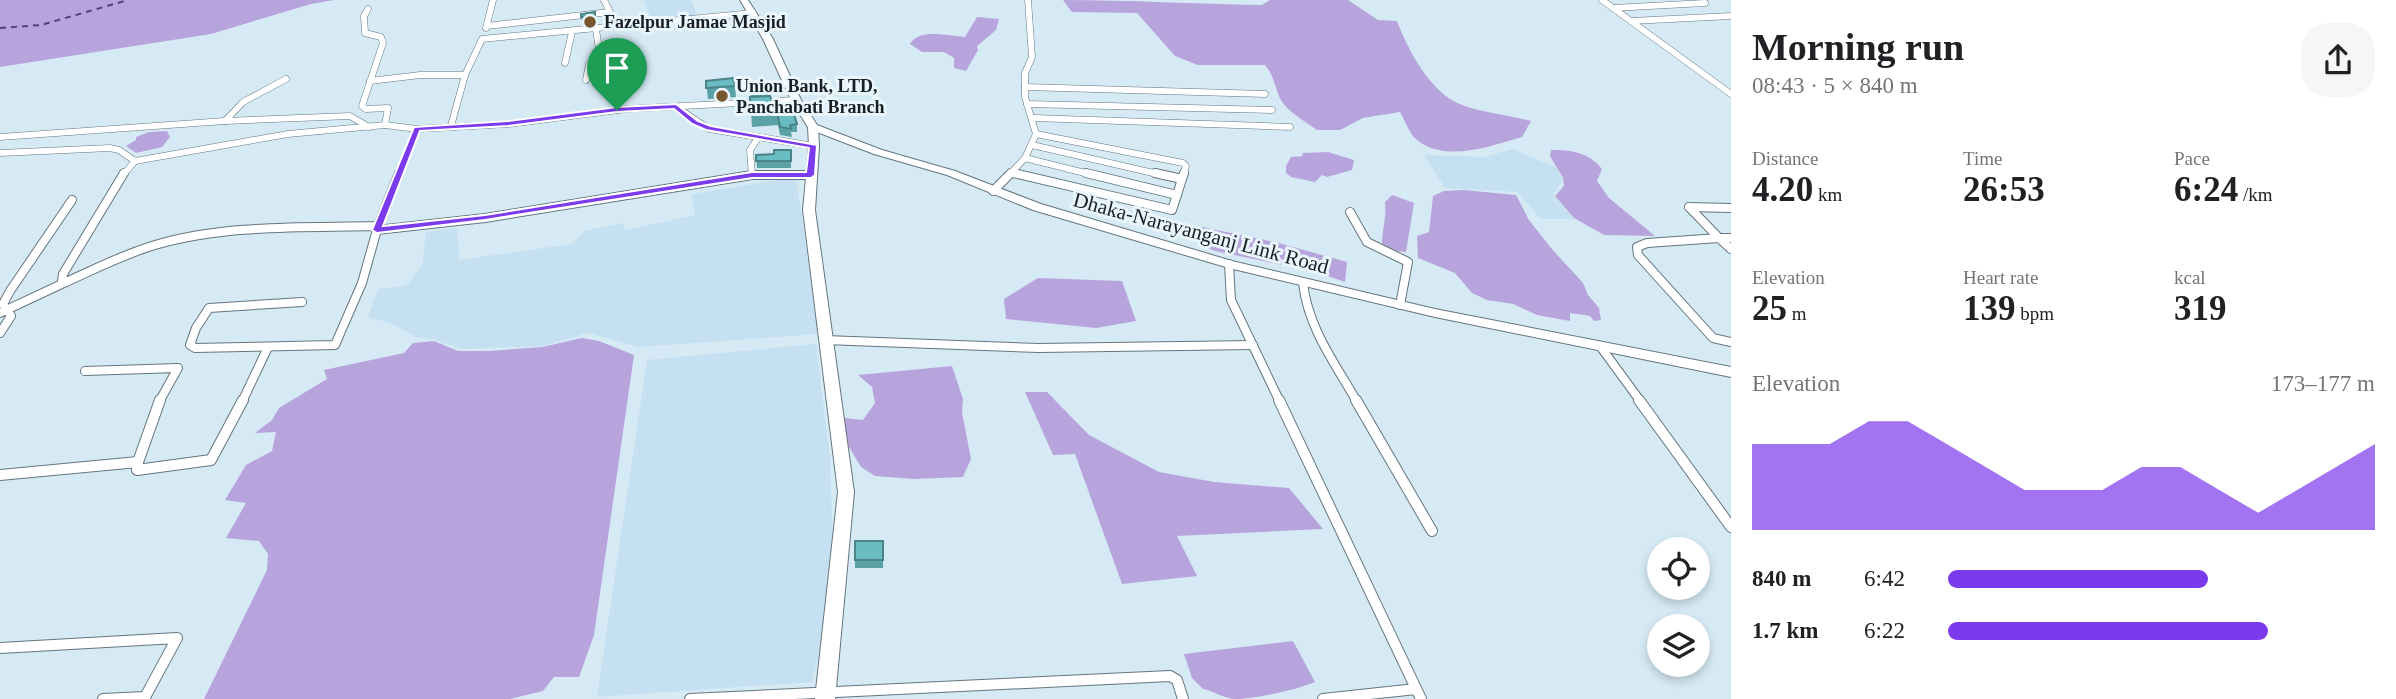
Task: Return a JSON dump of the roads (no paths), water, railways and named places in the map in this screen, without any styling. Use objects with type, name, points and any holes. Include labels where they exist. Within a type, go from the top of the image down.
[{"type":"main road","points":[[744,0],[813,127],[809,210],[846,492],[825,697]]},
{"type":"main road","name":"Dhaka-Narayanganj Link Road","points":[[813,127],[878,152],[951,173],[1049,211],[1229,264],[1400,304],[1731,372]]},
{"type":"street","points":[[451,126],[465,75],[482,39],[487,26],[489,7],[494,0]]},
{"type":"street","points":[[604,0],[613,27]]},
{"type":"street","points":[[993,191],[1025,158],[1036,134],[1025,87],[1026,73],[1032,57],[1028,0]]},
{"type":"street","points":[[1602,0],[1731,94]]},
{"type":"street","points":[[1613,8],[1703,1],[1729,17]]},
{"type":"street","points":[[368,9],[363,16],[365,33],[381,37],[383,43],[362,106],[366,110],[388,108],[385,125]]},
{"type":"street","points":[[487,26],[610,12]]},
{"type":"street","points":[[482,39],[753,13]]},
{"type":"street","points":[[1631,21],[1729,17]]},
{"type":"street","points":[[586,80],[589,64],[601,61],[596,30]]},
{"type":"street","points":[[565,63],[572,32]]},
{"type":"street","points":[[370,81],[421,75],[465,75]]},
{"type":"street","points":[[225,121],[243,102],[286,79]]},
{"type":"street","points":[[1025,87],[1265,94]]},
{"type":"street","points":[[66,282],[62,281],[63,274],[97,215],[126,170],[135,161],[250,140],[385,125],[417,129],[508,124],[617,110],[796,100]]},
{"type":"street","points":[[1027,104],[1272,110]]},
{"type":"street","points":[[676,107],[709,129],[814,146]]},
{"type":"street","points":[[0,137],[225,121],[350,116],[369,127]]},
{"type":"street","points":[[1034,118],[1290,127]]},
{"type":"street","points":[[302,302],[209,308],[196,328],[190,345],[195,348],[335,345],[362,283],[377,228],[417,129]]},
{"type":"street","points":[[1013,173],[1172,210],[1186,166],[1183,163],[1036,134]]},
{"type":"street","points":[[752,175],[750,150],[758,138]]},
{"type":"street","points":[[1032,145],[1182,179]]},
{"type":"street","points":[[0,153],[110,148],[119,150],[135,161]]},
{"type":"street","points":[[1025,158],[1177,195]]},
{"type":"street","points":[[3,312],[135,252],[170,241],[256,228],[377,228],[485,218],[752,175],[811,175]]},
{"type":"street","points":[[3,312],[3,304],[10,291],[72,200]]},
{"type":"street","points":[[1727,242],[1689,207],[1731,208]]},
{"type":"street","points":[[1350,212],[1362,239],[1376,249],[1408,262],[1400,304]]},
{"type":"street","points":[[1727,242],[1647,243],[1637,247],[1638,255],[1713,338],[1731,342]]},
{"type":"street","points":[[1229,264],[1231,300],[1419,694],[1323,699]]},
{"type":"street","points":[[1303,283],[1306,308],[1312,324],[1433,531]]},
{"type":"street","points":[[0,333],[11,316],[3,312]]},
{"type":"street","points":[[825,340],[1003,349],[1119,350],[1253,345]]},
{"type":"street","points":[[1600,346],[1731,527]]},
{"type":"street","points":[[85,371],[177,368],[161,396],[136,470],[212,460],[268,347]]},
{"type":"street","points":[[0,475],[138,462]]},
{"type":"street","points":[[0,648],[177,638],[144,698],[103,699]]},
{"type":"street","points":[[690,699],[825,697],[1170,676],[1177,680],[1183,699]]},
{"type":"place","name":"Fazelpur Jamae Masjid","points":[[590,22]]},
{"type":"place","name":"Union Bank, LTD, Panchabati Branch","points":[[722,96]]}]
